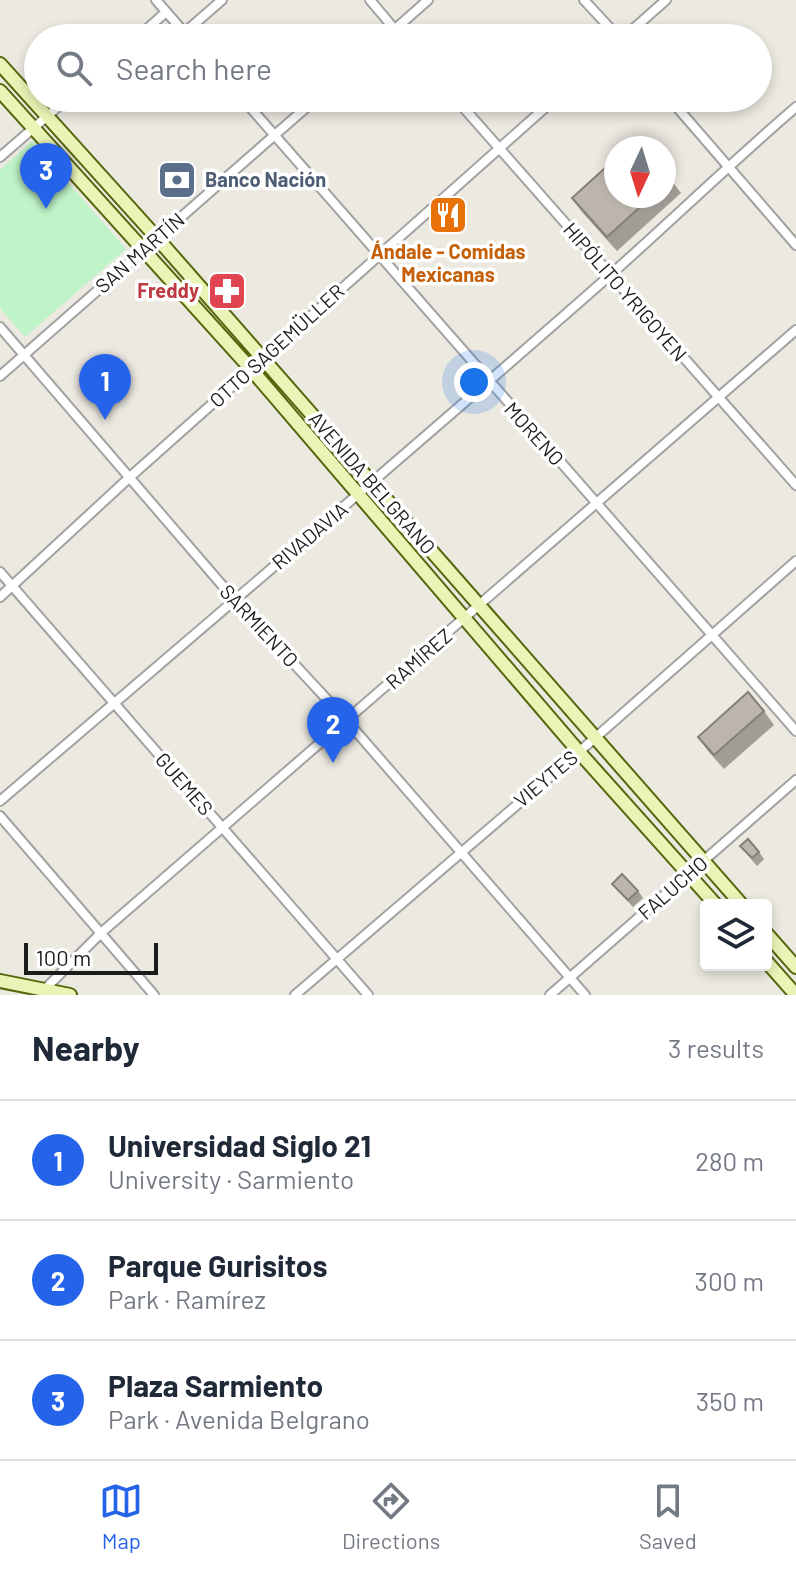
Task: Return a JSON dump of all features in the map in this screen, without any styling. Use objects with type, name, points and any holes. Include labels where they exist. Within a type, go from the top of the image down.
[{"type":"street","points":[[156,0],[177,24]]},
{"type":"street","points":[[198,24],[222,0]]},
{"type":"street","points":[[370,0],[391,24]]},
{"type":"street","points":[[401,24],[428,0]]},
{"type":"street","points":[[584,0],[607,24]]},
{"type":"street","points":[[638,24],[666,0]]},
{"type":"street","points":[[153,24],[166,12]]},
{"type":"street","name":"AVENIDA BELGRANO","points":[[0,64],[24,90]]},
{"type":"street","name":"AVENIDA BELGRANO","points":[[0,91],[251,369],[579,752],[711,899]]},
{"type":"street","name":"RIVADAVIA","points":[[0,801],[360,493],[610,275],[796,107]]},
{"type":"street","name":"AVENIDA BELGRANO","points":[[45,112],[737,899]]},
{"type":"street","points":[[0,157],[52,112]]},
{"type":"street","name":"MORENO","points":[[254,112],[796,731]]},
{"type":"street","name":"SAN MARTÍN","points":[[0,376],[301,112]]},
{"type":"street","name":"HIPÓLITO YRIGOYEN","points":[[467,112],[796,485]]},
{"type":"street","name":"OTTO SAGEMÜLLER","points":[[0,597],[130,477],[540,112]]},
{"type":"street","points":[[681,112],[796,245]]},
{"type":"street","name":"SARMIENTO","points":[[0,327],[234,599],[347,721],[585,995]]},
{"type":"street","name":"RAMÍREZ","points":[[44,990],[102,932],[796,330]]},
{"type":"street","name":"VIEYTES","points":[[295,995],[796,561]]},
{"type":"street","name":"GUEMES","points":[[0,572],[368,995]]},
{"type":"street","name":"FALUCHO","points":[[550,995],[796,780]]},
{"type":"street","points":[[0,816],[154,995]]},
{"type":"street","points":[[772,940],[796,967]]},
{"type":"street","points":[[772,968],[796,995]]},
{"type":"street","points":[[0,981],[13,990],[44,990],[70,995]]},
{"type":"green space","points":[[32,141],[126,249],[25,337],[0,308],[0,170]]},
{"type":"building","points":[[604,169],[604,208],[639,208],[607,237],[572,198]]},
{"type":"building","points":[[748,692],[764,711],[714,755],[698,737]]},
{"type":"building","points":[[748,839],[759,852],[752,858],[740,846]]},
{"type":"building","points":[[622,874],[638,891],[628,900],[612,884]]},
{"type":"place","name":"Banco Nación","points":[[177,180]]},
{"type":"place","name":"Plaza Sarmiento","points":[[46,209]]},
{"type":"place","name":"Ándale - Comidas Mexicanas","points":[[448,215]]},
{"type":"place","name":"Freddy","points":[[227,291]]},
{"type":"place","name":"Universidad Siglo 21","points":[[105,420]]},
{"type":"place","name":"Parque Gurisitos","points":[[333,763]]}]
